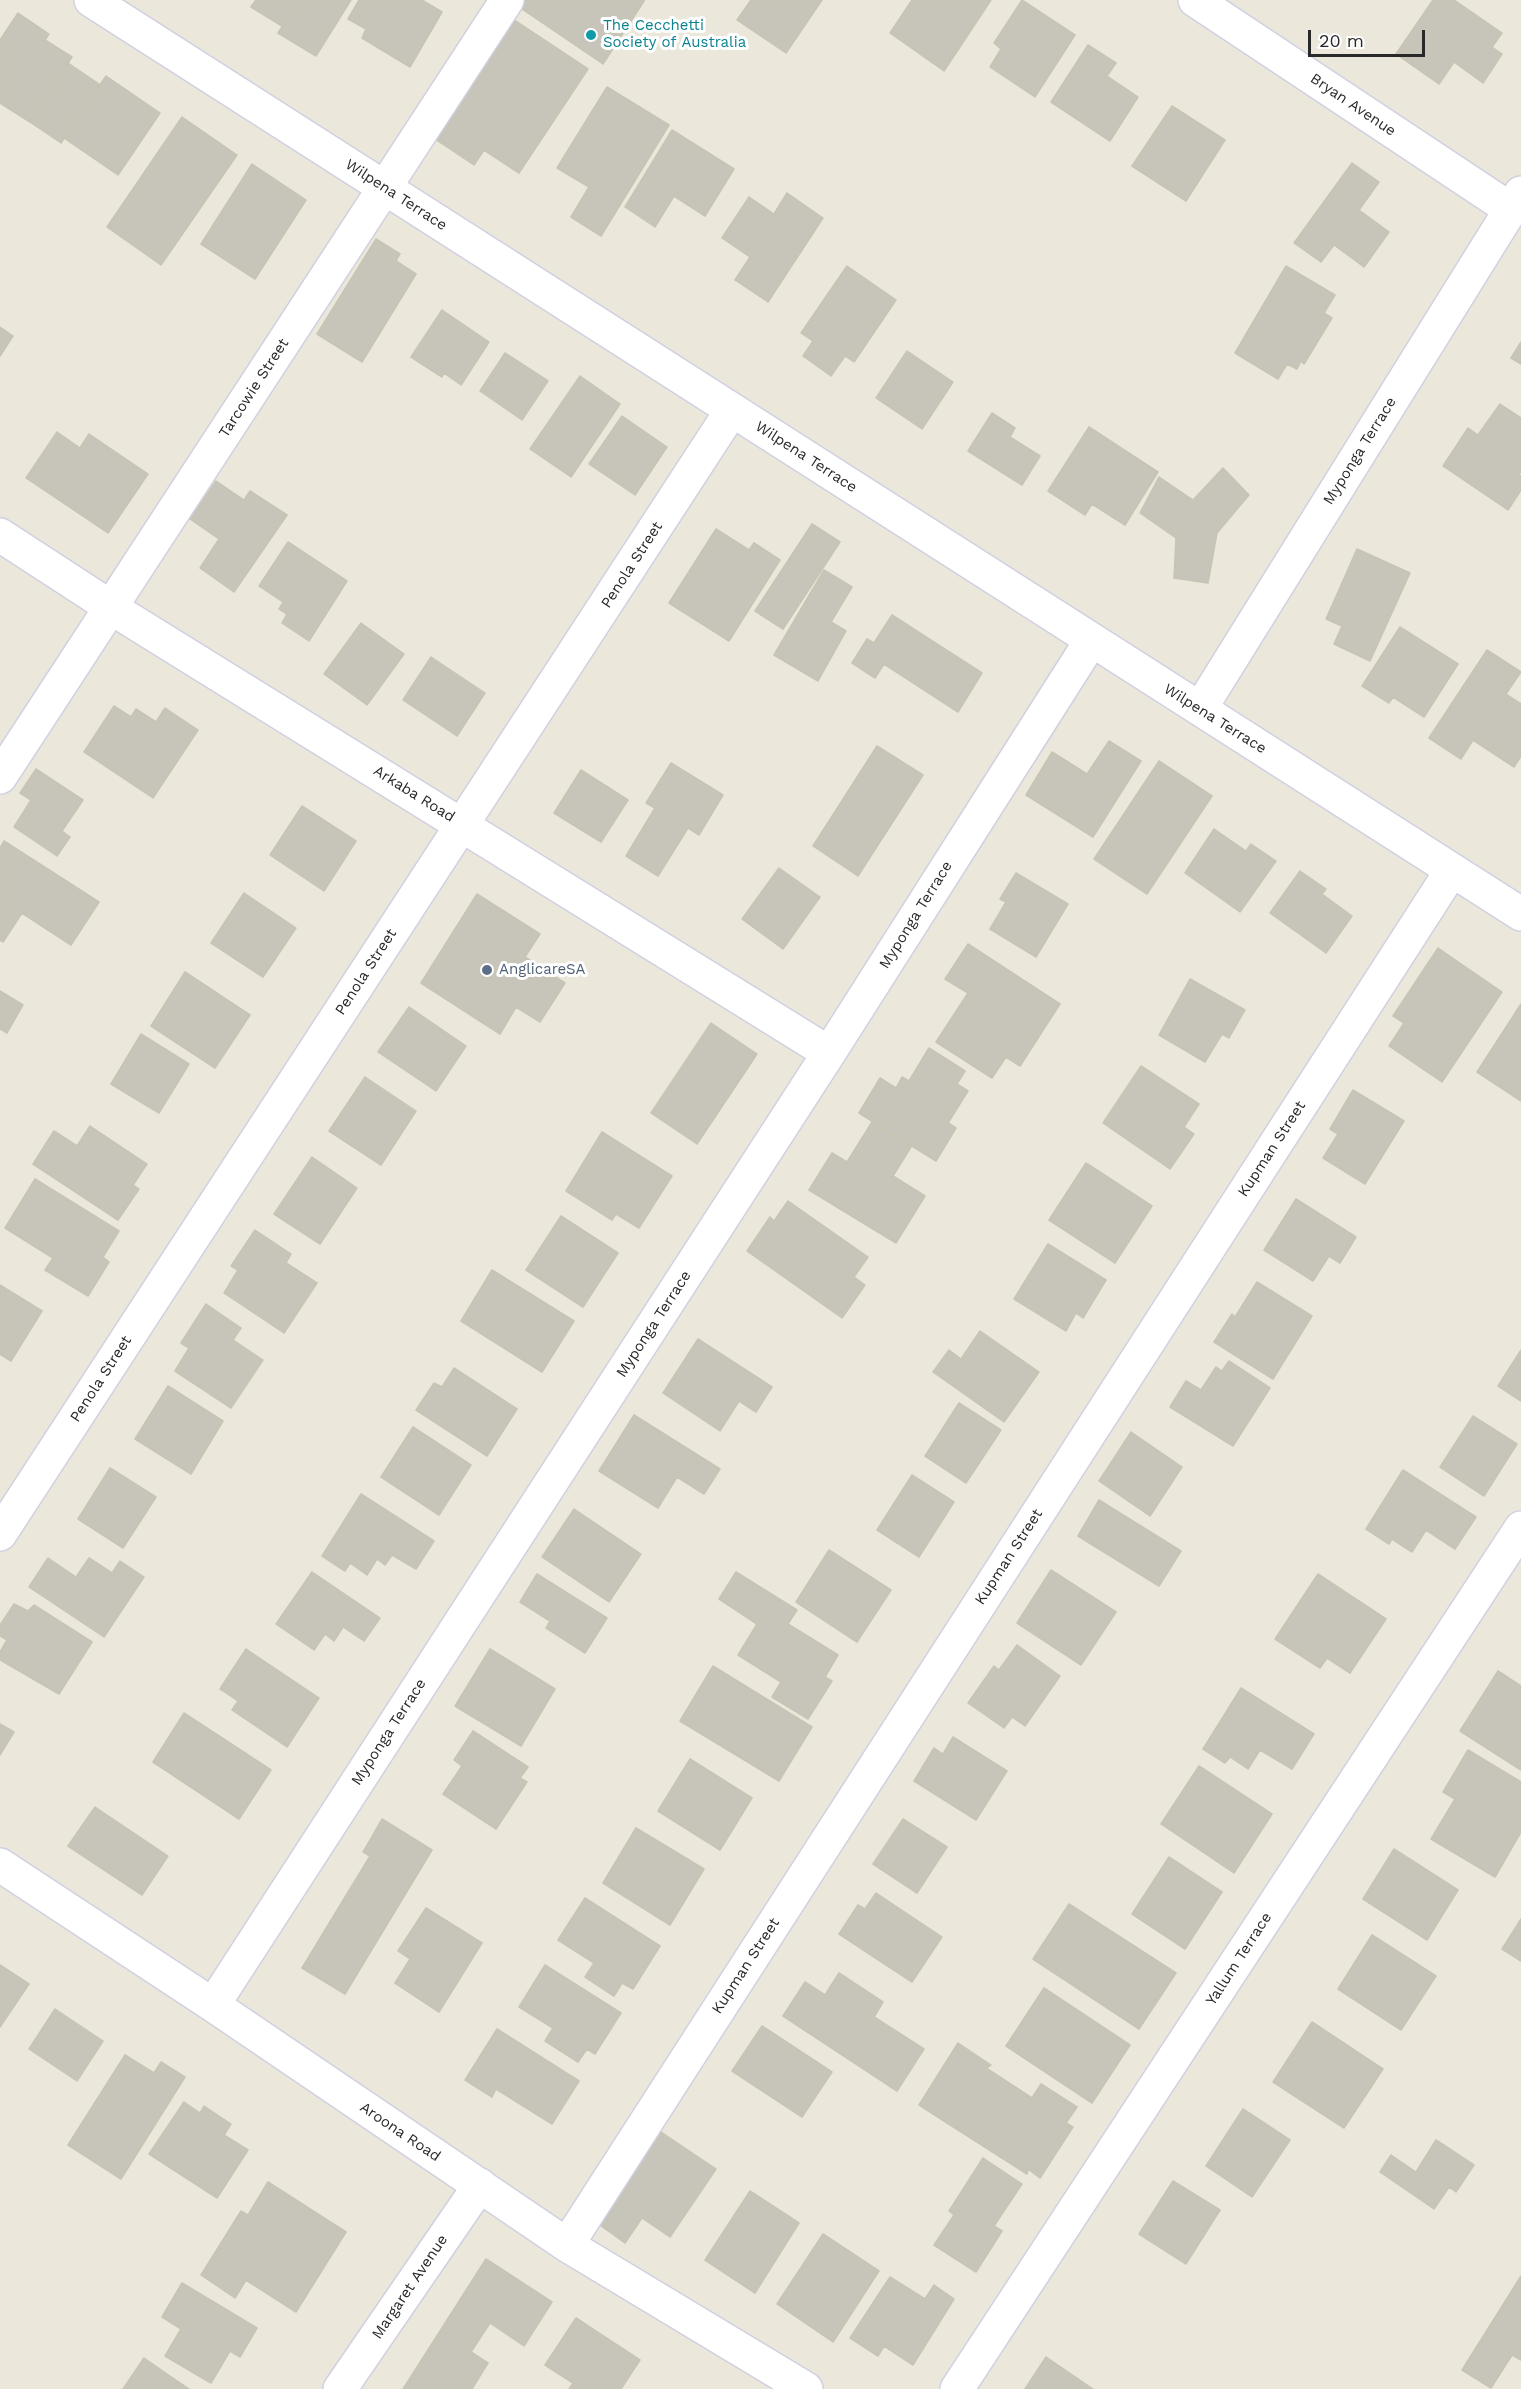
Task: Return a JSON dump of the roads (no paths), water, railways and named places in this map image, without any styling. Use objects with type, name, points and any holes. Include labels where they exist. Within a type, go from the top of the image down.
[{"type":"street","name":"Wilpena Terrace","points":[[91,0],[1521,914]]},
{"type":"street","name":"Tarcowie Street","points":[[0,777],[507,0]]},
{"type":"street","name":"Bryan Avenue","points":[[1195,0],[1516,201]]},
{"type":"street","name":"Myponga Terrace","points":[[1200,709],[1516,201]]},
{"type":"street","name":"Penola Street","points":[[0,1534],[732,410]]},
{"type":"street","name":"Arkaba Road","points":[[0,535],[111,607],[829,1053]]},
{"type":"street","name":"Myponga Terrace","points":[[213,2005],[829,1053],[1091,641]]},
{"type":"street","name":"Kupman Street","points":[[567,2245],[1452,870]]},
{"type":"street","name":"Yallum Terrace","points":[[957,2389],[1521,1528]]},
{"type":"street","name":"Aroona Road","points":[[0,1865],[213,2005],[567,2245],[806,2389]]},
{"type":"street","name":"Margaret Avenue","points":[[340,2389],[480,2186]]},
{"type":"place","name":"The Cecchetti Society of Australia","points":[[591,35]]},
{"type":"place","name":"AnglicareSA","points":[[487,970]]}]
